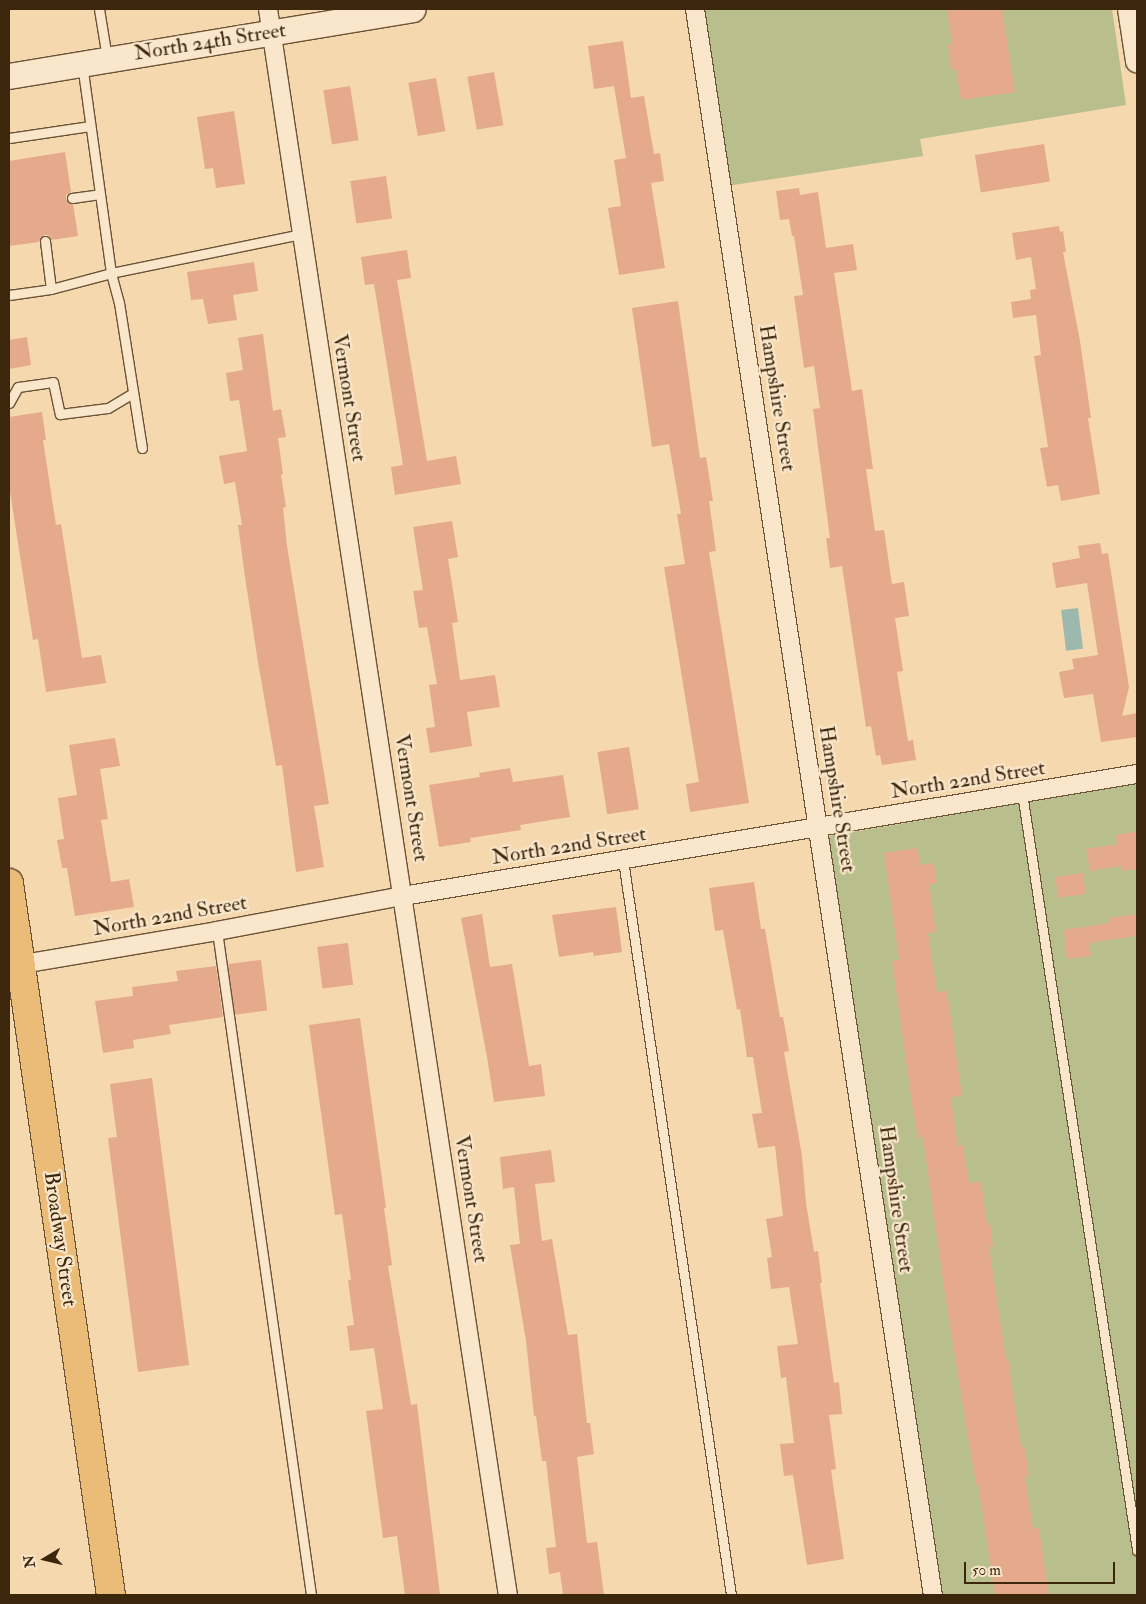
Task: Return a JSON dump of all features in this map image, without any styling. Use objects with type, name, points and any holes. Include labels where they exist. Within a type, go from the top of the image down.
[{"type":"main road","name":"North 24th Street","points":[[9,76],[107,60],[269,21],[412,9]]},
{"type":"main road","name":"Broadway Street","points":[[9,883],[14,965],[111,1595]]},
{"type":"street","name":"Hampshire Street","points":[[695,9],[932,1595]]},
{"type":"street","points":[[1129,9],[1137,61]]},
{"type":"street","name":"Vermont Street","points":[[269,21],[508,1595]]},
{"type":"street","name":"North 22nd Street","points":[[14,965],[217,932],[403,896],[1137,774]]},
{"type":"lane","points":[[100,9],[107,60]]},
{"type":"lane","points":[[81,64],[111,273],[119,303],[142,448]]},
{"type":"lane","points":[[9,138],[90,126]]},
{"type":"lane","points":[[72,198],[100,194]]},
{"type":"lane","points":[[9,295],[51,289],[111,273],[301,234]]},
{"type":"lane","points":[[44,241],[51,289]]},
{"type":"lane","points":[[9,403],[18,387],[53,382],[60,414],[108,408],[133,392]]},
{"type":"lane","points":[[1022,794],[1137,1550]]},
{"type":"lane","points":[[623,860],[731,1595]]},
{"type":"lane","points":[[217,932],[312,1595]]},
{"type":"green space","points":[[700,9],[1112,9],[1126,105],[920,139],[923,156],[727,186]]},
{"type":"green space","points":[[1137,784],[1137,1513],[1132,1514],[1137,1550],[1137,1595],[943,1595],[829,836]]},
{"type":"shaded area","points":[[1078,608],[1083,649],[1066,651],[1061,610]]},
{"type":"building","points":[[947,9],[1002,9],[1015,92],[961,100],[956,69],[951,70],[948,45],[952,44]]},
{"type":"building","points":[[623,41],[631,98],[644,96],[654,154],[660,153],[664,181],[651,183],[665,268],[619,275],[608,208],[621,206],[614,160],[626,158],[614,86],[594,89],[588,46]]},
{"type":"building","points":[[494,72],[503,125],[477,130],[467,77]]},
{"type":"building","points":[[436,78],[445,131],[418,136],[408,83]]},
{"type":"building","points":[[350,86],[359,140],[332,145],[323,90]]},
{"type":"building","points":[[234,111],[245,184],[216,188],[213,168],[205,169],[197,117]]},
{"type":"building","points":[[1044,144],[1050,182],[981,192],[975,155]]},
{"type":"building","points":[[65,152],[71,192],[66,195],[66,199],[73,204],[78,236],[51,240],[48,235],[44,235],[39,242],[9,246],[9,161]]},
{"type":"building","points":[[386,176],[392,219],[356,224],[350,181]]},
{"type":"building","points":[[799,188],[800,195],[818,192],[826,248],[853,244],[857,270],[834,273],[852,391],[862,389],[873,469],[866,469],[875,531],[884,530],[892,584],[904,582],[909,616],[895,618],[903,671],[897,672],[908,741],[913,740],[916,760],[882,765],[880,755],[876,756],[871,726],[866,727],[842,566],[830,568],[826,538],[830,538],[813,409],[820,408],[814,366],[804,368],[794,296],[803,295],[794,236],[792,236],[789,219],[780,220],[776,191]]},
{"type":"building","points":[[1059,226],[1060,232],[1063,231],[1066,252],[1063,252],[1080,341],[1091,418],[1088,418],[1100,494],[1061,501],[1058,485],[1047,487],[1040,448],[1048,447],[1034,356],[1041,355],[1036,315],[1013,318],[1011,302],[1031,299],[1030,290],[1036,289],[1031,257],[1016,260],[1012,233]]},
{"type":"building","points":[[407,250],[411,278],[397,280],[427,461],[456,456],[461,484],[395,495],[391,467],[403,465],[374,284],[365,285],[361,257]]},
{"type":"building","points":[[254,262],[258,291],[233,295],[237,320],[208,324],[203,299],[191,300],[187,272]]},
{"type":"building","points":[[678,301],[700,458],[706,457],[713,501],[709,501],[716,551],[709,552],[749,803],[690,812],[686,784],[699,782],[664,567],[685,564],[677,514],[681,514],[669,444],[652,447],[632,308]]},
{"type":"building","points":[[263,334],[273,411],[281,409],[286,437],[278,438],[286,507],[283,508],[287,546],[329,804],[314,806],[324,867],[296,872],[282,765],[276,766],[257,656],[238,525],[242,525],[235,482],[224,484],[219,456],[247,451],[239,400],[230,401],[226,373],[243,370],[238,338]]},
{"type":"building","points":[[27,337],[31,365],[9,369],[9,340]]},
{"type":"building","points":[[42,412],[46,440],[43,440],[56,525],[61,524],[82,658],[101,655],[106,683],[46,692],[38,639],[33,640],[9,485],[9,417]]},
{"type":"building","points":[[452,521],[458,557],[448,559],[458,622],[452,623],[460,680],[495,675],[500,707],[467,712],[472,746],[430,753],[426,728],[435,727],[429,685],[437,684],[427,627],[419,628],[413,591],[423,590],[413,527]]},
{"type":"building","points":[[1100,543],[1102,554],[1108,553],[1129,687],[1122,716],[1137,713],[1137,737],[1101,742],[1093,694],[1064,698],[1059,672],[1074,669],[1072,659],[1098,655],[1087,583],[1056,588],[1052,563],[1080,558],[1078,546]]},
{"type":"building","points":[[115,738],[120,766],[100,769],[108,819],[101,820],[111,882],[129,879],[134,907],[75,916],[67,868],[62,868],[57,840],[64,839],[58,798],[77,795],[69,745]]},
{"type":"building","points":[[629,747],[639,809],[607,814],[597,752]]},
{"type":"building","points":[[510,768],[513,782],[563,775],[570,817],[520,825],[521,830],[470,838],[471,842],[439,847],[429,785],[480,777],[479,773]]},
{"type":"building","points":[[1137,831],[1137,869],[1122,871],[1121,866],[1090,871],[1086,849],[1117,844],[1116,835]]},
{"type":"building","points":[[917,848],[920,865],[934,863],[937,883],[929,884],[936,932],[928,933],[937,992],[947,991],[962,1096],[951,1097],[958,1146],[963,1145],[969,1183],[981,1182],[987,1224],[990,1223],[993,1246],[989,1247],[1006,1359],[1008,1358],[1021,1447],[1025,1447],[1029,1476],[1025,1476],[1033,1529],[1039,1528],[1049,1595],[995,1595],[978,1483],[976,1484],[947,1308],[923,1137],[918,1138],[912,1103],[892,961],[899,960],[884,853]]},
{"type":"building","points":[[1083,873],[1086,894],[1058,898],[1055,877]]},
{"type":"building","points":[[754,882],[761,929],[765,929],[780,1017],[783,1017],[789,1051],[784,1052],[802,1156],[806,1203],[814,1252],[818,1251],[822,1283],[820,1283],[834,1383],[839,1382],[842,1414],[829,1415],[836,1469],[831,1470],[844,1559],[807,1565],[793,1475],[784,1476],[780,1444],[794,1443],[786,1377],[781,1378],[777,1346],[798,1344],[789,1287],[771,1289],[767,1258],[772,1257],[766,1219],[783,1216],[775,1146],[758,1148],[752,1114],[762,1113],[753,1057],[747,1057],[740,1009],[737,1010],[723,930],[715,931],[709,888]]},
{"type":"building","points":[[616,907],[622,952],[594,956],[593,952],[559,957],[552,915]]},
{"type":"building","points":[[482,914],[490,967],[512,964],[529,1066],[541,1064],[545,1096],[494,1102],[461,918]]},
{"type":"building","points":[[1137,914],[1137,936],[1089,943],[1091,956],[1067,959],[1064,930],[1109,923],[1109,918]]},
{"type":"building","points":[[348,943],[353,985],[322,988],[317,947]]},
{"type":"building","points":[[261,960],[267,1011],[234,1015],[228,964]]},
{"type":"building","points":[[216,966],[223,1017],[169,1025],[171,1034],[133,1040],[134,1048],[103,1053],[95,1001],[133,996],[132,987],[178,981],[176,971]]},
{"type":"building","points":[[360,1018],[386,1208],[384,1208],[392,1265],[388,1266],[411,1405],[417,1404],[440,1595],[405,1595],[397,1536],[383,1538],[366,1411],[383,1409],[374,1348],[350,1351],[347,1326],[354,1325],[348,1280],[351,1280],[342,1214],[335,1215],[309,1025]]},
{"type":"building","points":[[152,1078],[189,1365],[138,1372],[108,1138],[117,1137],[110,1084]]},
{"type":"building","points":[[551,1150],[555,1182],[535,1184],[542,1241],[552,1239],[568,1335],[577,1334],[587,1423],[590,1423],[594,1454],[577,1457],[587,1543],[597,1542],[604,1595],[563,1595],[560,1572],[549,1574],[546,1548],[556,1547],[546,1461],[542,1461],[536,1416],[534,1416],[526,1341],[510,1245],[520,1244],[514,1187],[503,1189],[500,1157]]}]
